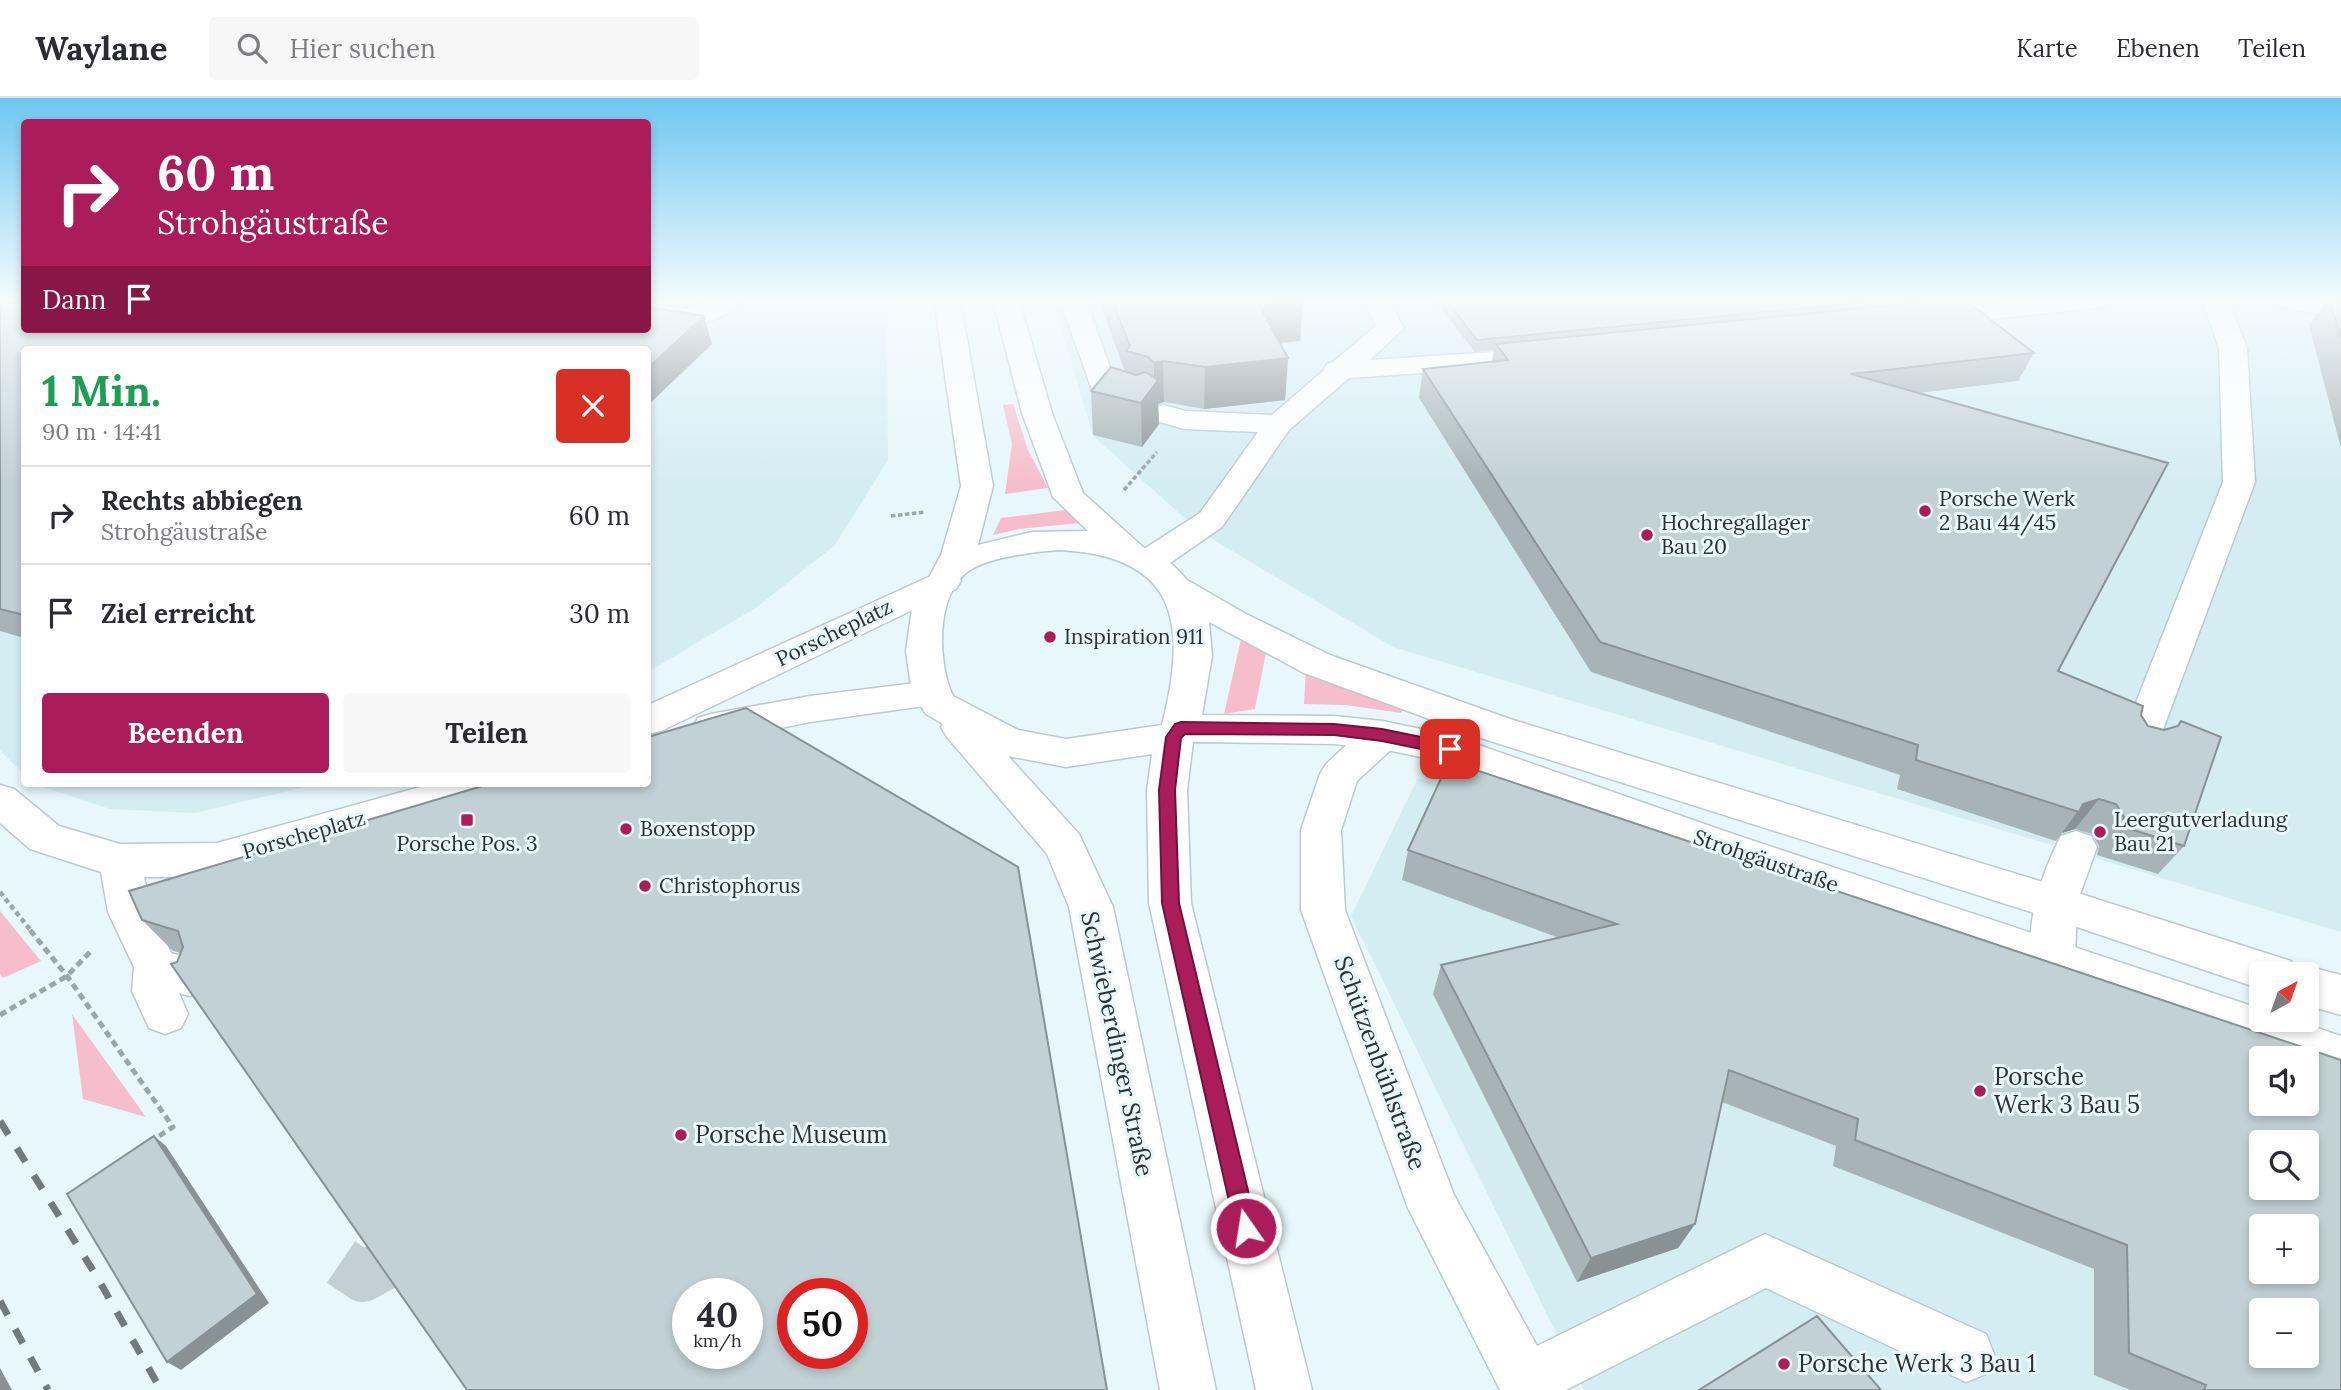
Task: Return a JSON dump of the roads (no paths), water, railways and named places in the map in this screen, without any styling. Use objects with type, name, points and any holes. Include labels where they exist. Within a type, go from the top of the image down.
[{"type":"main road","points":[[948,573],[974,509],[977,486],[957,360]]},
{"type":"main road","points":[[1023,360],[1037,413],[1069,497],[1140,557],[1211,520],[1279,424],[1349,360]]},
{"type":"main road","points":[[1094,360],[1107,398],[1156,421],[1279,424]]},
{"type":"main road","points":[[1337,370],[1505,360]]},
{"type":"main road","points":[[2138,743],[2239,482],[2233,360]]},
{"type":"main road","name":"Porscheplatz","points":[[651,720],[948,573],[986,551],[1048,539],[1080,540],[1140,557],[1180,589]]},
{"type":"main road","name":"Porscheplatz","points":[[936,699],[923,650],[925,626],[934,596],[948,573]]},
{"type":"main road","points":[[1180,589],[1193,631],[1193,645],[1167,790],[1170,903],[1283,1390]]},
{"type":"main road","name":"Strohgäustraße","points":[[1180,589],[1234,622],[1317,664],[1497,729],[2056,903],[2249,966]]},
{"type":"main road","points":[[651,739],[810,709],[936,699],[1010,742],[1066,753],[1177,733]]},
{"type":"main road","name":"Schwieberdinger Straße","points":[[936,699],[1064,845],[1091,907],[1188,1390]]},
{"type":"main road","name":"Strohgäustraße","points":[[1177,733],[1334,730],[1382,735],[1450,749],[1721,846],[2341,1057]]},
{"type":"main road","name":"Schützenbühlstraße","points":[[1382,735],[1340,774],[1321,830],[1323,910],[1434,1208],[1528,1385]]},
{"type":"main road","name":"Porscheplatz","points":[[0,800],[46,838],[120,860],[217,860],[473,787]]},
{"type":"main road","points":[[2053,959],[2056,903],[2076,847]]},
{"type":"main road","points":[[120,860],[130,912],[172,972],[155,991],[165,1014]]},
{"type":"main road","points":[[2319,989],[2341,995]]},
{"type":"main road","points":[[1528,1385],[1765,1260],[1966,1354]]},
{"type":"tunnel","points":[[341,1262],[363,1277],[427,1241]]},
{"type":"railway","points":[[0,1121],[97,1277],[161,1390]]},
{"type":"railway","points":[[0,1301],[48,1390]]},
{"type":"place","name":"Porsche Werk 2 Bau 44/45","points":[[1925,511]]},
{"type":"place","name":"Hochregallager Bau 20","points":[[1647,535]]},
{"type":"place","name":"Inspiration 911","points":[[1050,637]]},
{"type":"place","name":"Porsche Pos. 3","points":[[467,820]]},
{"type":"place","name":"Boxenstopp","points":[[626,829]]},
{"type":"place","name":"Leergutverladung Bau 21","points":[[2100,832]]},
{"type":"place","name":"Christophorus","points":[[645,886]]},
{"type":"place","name":"Porsche Werk 3 Bau 5","points":[[1980,1091]]},
{"type":"place","name":"Porsche Museum","points":[[681,1135]]},
{"type":"place","name":"Porsche Werk 3 Bau 1","points":[[1784,1364]]}]
